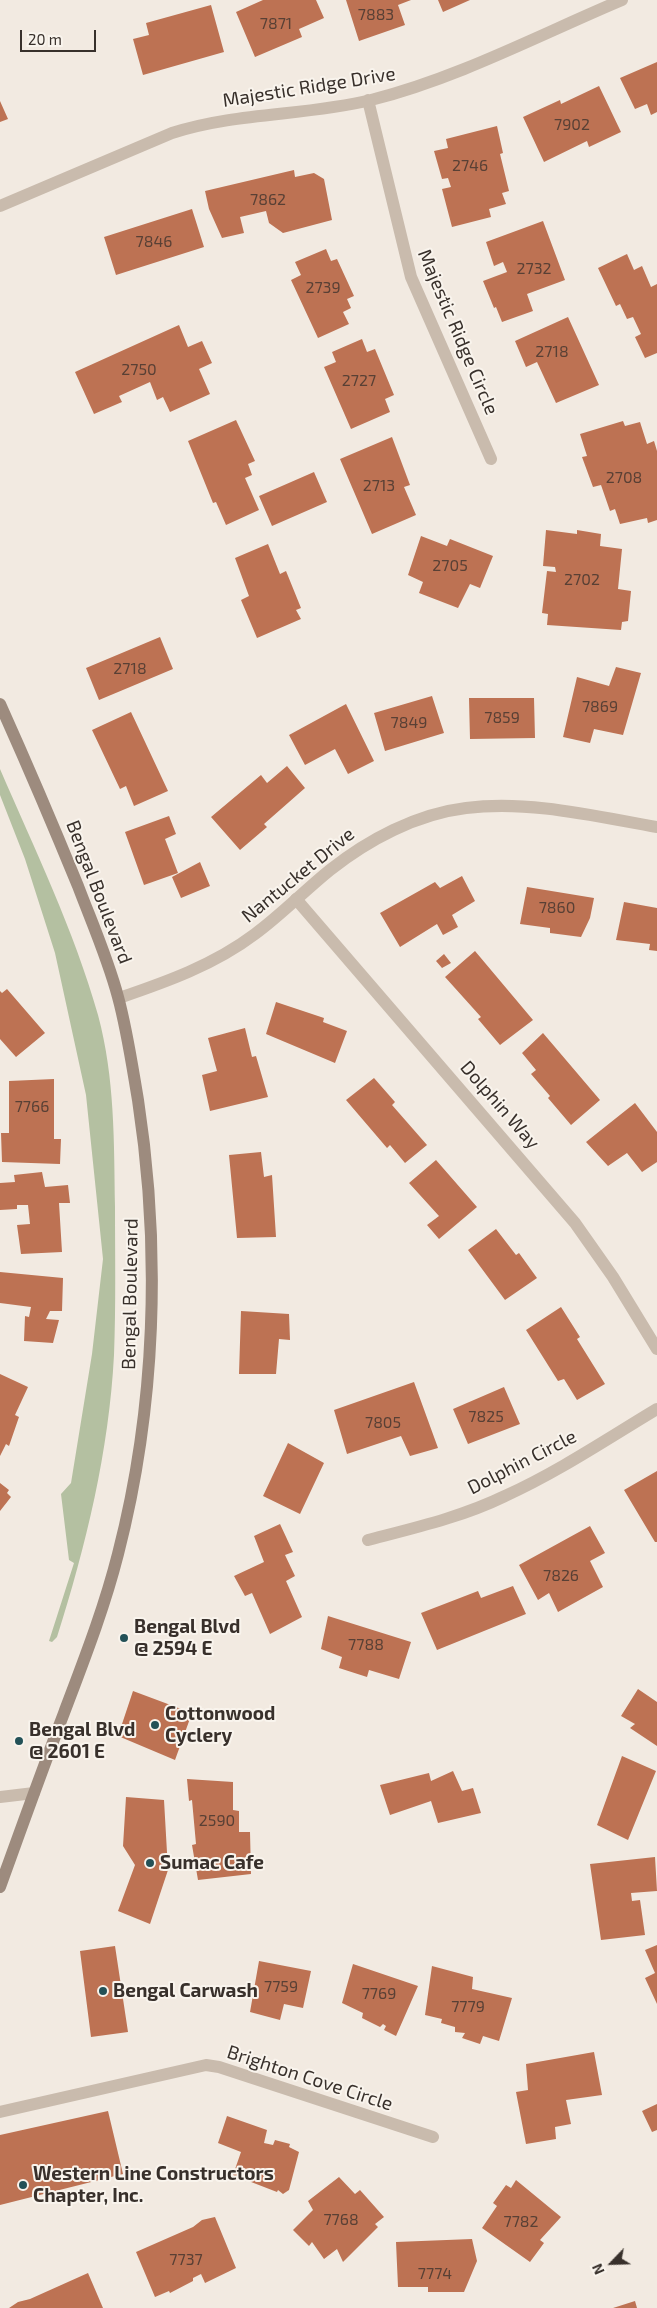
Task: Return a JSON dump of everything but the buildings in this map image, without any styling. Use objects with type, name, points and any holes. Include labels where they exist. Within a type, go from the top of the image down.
[{"type":"main road","name":"Bengal Boulevard","points":[[0,704],[43,799],[104,953],[119,998],[142,1127],[149,1197],[152,1316],[148,1378],[130,1505],[117,1557],[90,1646],[0,1887]]},
{"type":"street","name":"Majestic Ridge Drive","points":[[0,206],[172,133],[201,124],[368,100],[410,89],[453,74],[622,0]]},
{"type":"street","name":"Majestic Ridge Circle","points":[[368,100],[411,277],[491,459]]},
{"type":"street","name":"Nantucket Drive","points":[[119,998],[188,973],[226,954],[255,934],[330,870],[370,841],[416,820],[464,808],[503,806],[541,808],[657,826]]},
{"type":"street","name":"Dolphin Way","points":[[296,899],[575,1223],[613,1277],[657,1349]]},
{"type":"street","name":"Dolphin Circle","points":[[368,1540],[440,1521],[505,1497],[568,1463],[657,1408]]},
{"type":"street","points":[[0,1797],[34,1793]]},
{"type":"street","name":"Brighton Cove Circle","points":[[0,2112],[206,2065],[219,2067],[433,2137]]},
{"type":"green space","points":[[0,769],[66,921],[98,1015],[108,1062],[114,1134],[114,1355],[107,1427],[95,1498],[68,1603],[57,1637],[52,1642],[49,1641],[74,1563],[69,1560],[61,1494],[71,1483],[92,1354],[103,1259],[86,1095],[55,953],[25,859],[0,795]]},
{"type":"place","name":"Bengal Blvd @ 2594 E","points":[[124,1638]]},
{"type":"place","name":"Cottonwood Cyclery","points":[[155,1725]]},
{"type":"place","name":"Bengal Blvd @ 2601 E","points":[[19,1741]]},
{"type":"place","name":"Sumac Cafe","points":[[150,1863]]},
{"type":"place","name":"Bengal Carwash","points":[[103,1991]]},
{"type":"place","name":"Western Line Constructors Chapter, Inc.","points":[[23,2185]]}]
